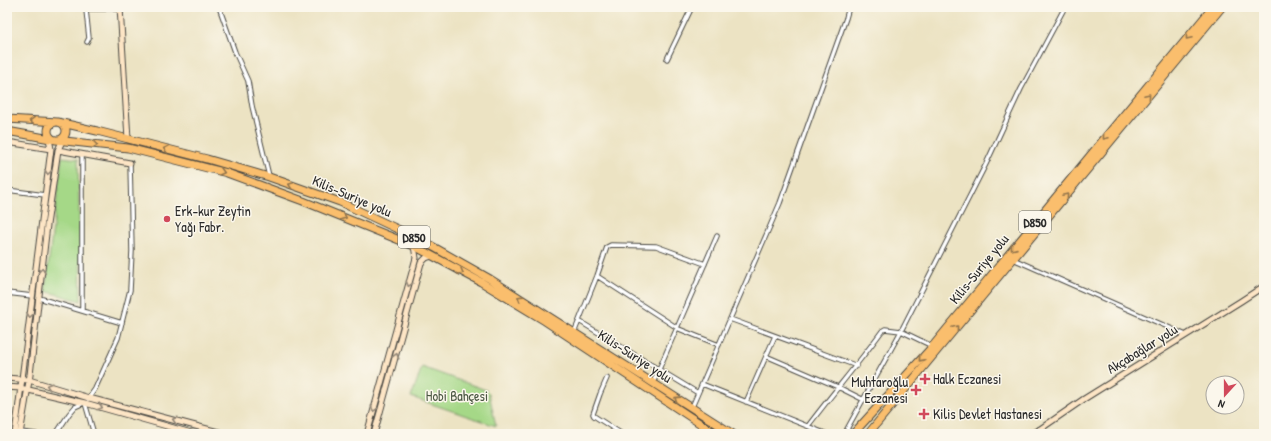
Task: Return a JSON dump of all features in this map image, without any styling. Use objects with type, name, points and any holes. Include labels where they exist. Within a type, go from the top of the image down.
[{"type":"highway","name":"Kilis-Suriye yolu","points":[[850,432],[932,346],[1213,7]]},
{"type":"highway","name":"Kilis-Suriye yolu","points":[[868,434],[1222,7]]},
{"type":"highway","name":"Kilis-Suriye yolu","points":[[7,119],[58,122],[128,139],[207,159],[269,177],[340,202],[423,241],[490,279],[733,434]]},
{"type":"highway","points":[[58,122],[66,129],[65,135],[56,138],[49,128],[50,125],[58,122]]},
{"type":"highway","name":"D850","points":[[7,131],[128,148],[227,173],[303,201],[414,246],[481,282],[545,321],[716,434]]},
{"type":"street","points":[[219,7],[235,52],[248,81],[252,106],[269,177]]},
{"type":"street","points":[[667,59],[692,7]]},
{"type":"street","points":[[692,408],[780,203],[849,7]]},
{"type":"street","points":[[846,434],[850,432],[864,400],[986,164],[1020,89],[1065,7]]},
{"type":"street","points":[[88,42],[89,38],[86,8],[120,8],[128,139]]},
{"type":"street","points":[[14,434],[51,149],[56,138]]},
{"type":"street","points":[[36,434],[20,433],[29,380],[58,150],[56,138]]},
{"type":"street","points":[[7,142],[51,149]]},
{"type":"street","points":[[56,434],[75,407],[85,403],[95,389],[118,338],[130,290],[132,251],[130,163],[58,150]]},
{"type":"street","points":[[82,155],[82,310]]},
{"type":"street","points":[[7,190],[45,195]]},
{"type":"street","points":[[653,383],[717,236]]},
{"type":"street","points":[[574,333],[607,247],[611,245],[656,246],[705,264]]},
{"type":"street","points":[[367,434],[416,258],[414,246]]},
{"type":"street","points":[[374,434],[421,263],[426,258],[432,256]]},
{"type":"street","points":[[1014,259],[1186,335]]},
{"type":"street","points":[[597,276],[677,328],[720,345]]},
{"type":"street","name":"Akçabağlar yolu","points":[[1033,434],[1084,399],[1264,286]]},
{"type":"street","points":[[7,293],[32,296]]},
{"type":"street","points":[[39,298],[122,323]]},
{"type":"street","points":[[730,319],[857,366]]},
{"type":"street","points":[[579,321],[698,393]]},
{"type":"street","points":[[808,426],[885,329],[901,331],[932,346]]},
{"type":"street","points":[[746,402],[775,336]]},
{"type":"street","points":[[766,356],[838,387],[864,400]]},
{"type":"street","points":[[7,378],[29,380],[89,398],[226,434]]},
{"type":"street","points":[[607,378],[593,414],[622,434]]},
{"type":"street","points":[[702,384],[827,434]]},
{"type":"street","points":[[7,387],[20,388],[85,403],[195,434]]},
{"type":"street","points":[[85,403],[94,434]]},
{"type":"street","points":[[1039,429],[1048,434]]},
{"type":"green space","points":[[62,157],[78,159],[81,301],[45,291]]},
{"type":"green space","name":"Hobi Bahçesi","points":[[422,367],[486,390],[489,393],[496,426],[411,397]]},
{"type":"place","name":"Erk-kur Zeytin Yağı Fabr.","points":[[167,219]]},
{"type":"place","name":"Halk Eczanesi","points":[[925,379]]},
{"type":"place","name":"Muhtaroğlu Eczanesi","points":[[916,390]]},
{"type":"place","name":"Kilis Devlet Hastanesi","points":[[924,414]]}]
